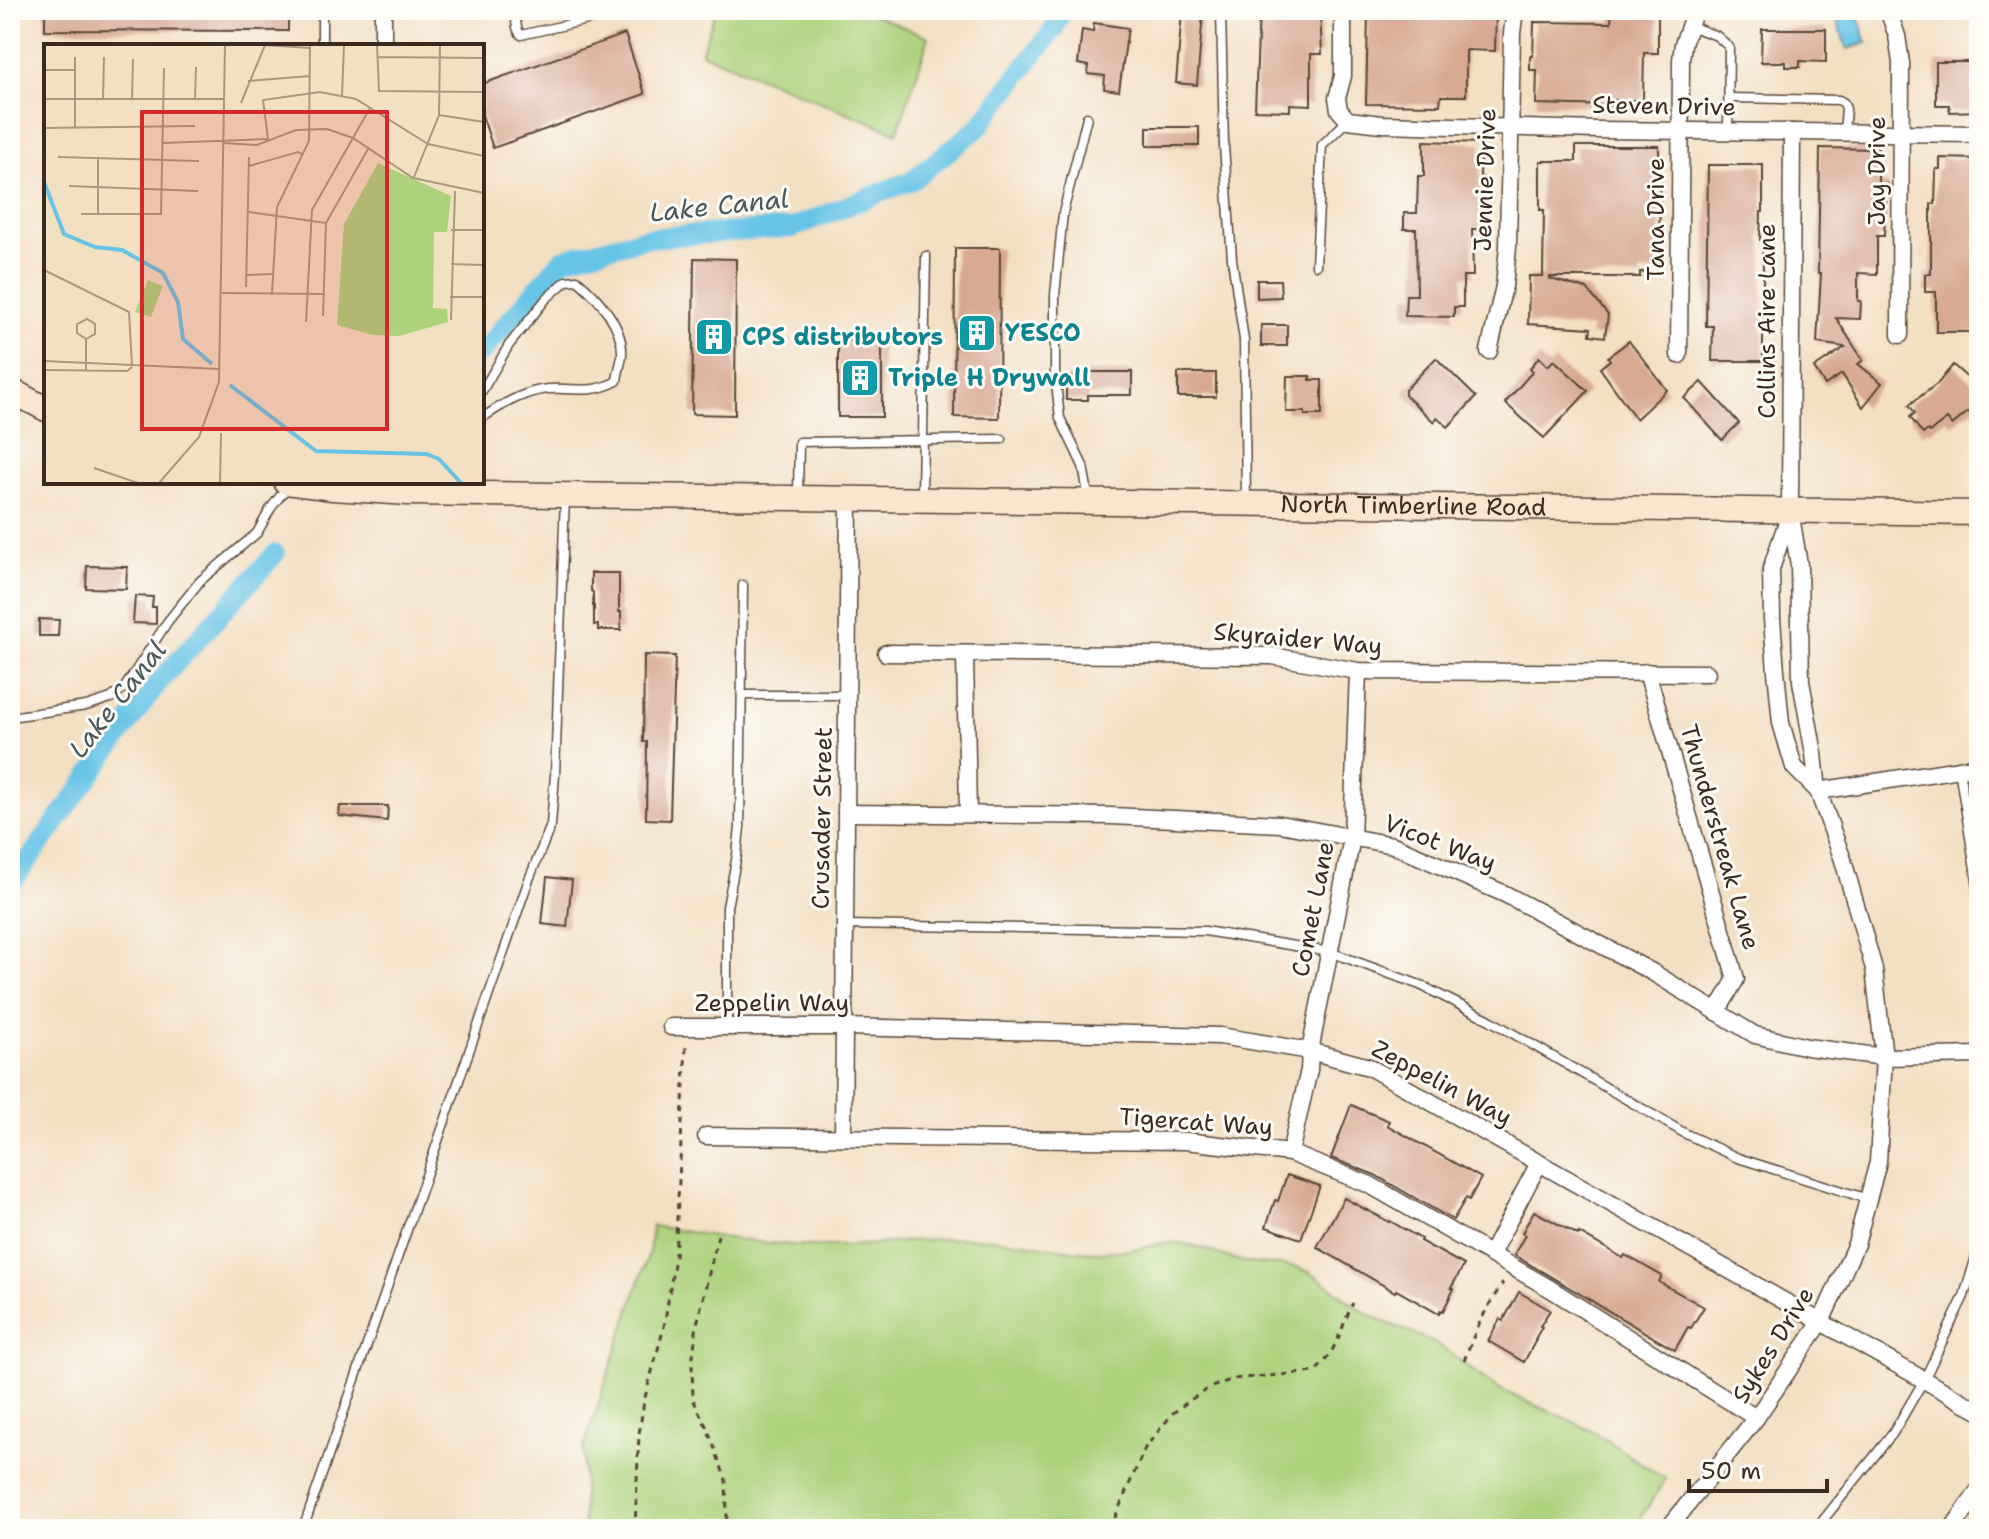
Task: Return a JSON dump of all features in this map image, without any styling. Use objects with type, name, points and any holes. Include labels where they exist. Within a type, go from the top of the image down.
[{"type":"main road","points":[[10,390],[44,408]]},
{"type":"main road","name":"North Timberline Road","points":[[322,484],[565,495],[1979,513]]},
{"type":"street","points":[[383,10],[383,44]]},
{"type":"street","points":[[1343,10],[1343,76],[1337,98],[1339,110],[1348,120]]},
{"type":"street","name":"Jennie Drive","points":[[1489,351],[1504,286],[1508,247],[1515,10]]},
{"type":"street","name":"Jay Drive","points":[[1888,10],[1897,36],[1901,63],[1900,335]]},
{"type":"street","name":"Tana Drive","points":[[1679,355],[1681,84],[1683,44],[1693,18]]},
{"type":"street","name":"Steven Drive","points":[[1348,120],[1382,124],[1511,127],[1979,134]]},
{"type":"street","name":"Collins Aire Lane","points":[[1790,510],[1792,132]]},
{"type":"street","name":"Crusader Street","points":[[843,1137],[849,499]]},
{"type":"street","points":[[1790,510],[1771,569],[1777,684],[1781,723],[1794,767],[1818,791]]},
{"type":"street","points":[[1790,510],[1799,565],[1801,681],[1818,791]]},
{"type":"street","name":"Skyraider Way","points":[[886,653],[1272,656],[1358,671],[1707,673]]},
{"type":"street","points":[[965,654],[968,814]]},
{"type":"street","name":"Comet Lane","points":[[1290,1153],[1309,1070],[1310,1051],[1352,838],[1358,671]]},
{"type":"street","name":"Thunderstreak Lane","points":[[1647,672],[1736,979],[1717,1012]]},
{"type":"street","points":[[1818,791],[1979,766]]},
{"type":"street","name":"Sykes Drive","points":[[1668,1529],[1756,1418],[1821,1322],[1856,1244],[1878,1162],[1884,1057],[1874,969],[1843,860],[1818,791]]},
{"type":"street","name":"Vicot Way","points":[[846,813],[1111,816],[1280,824],[1393,845],[1505,894],[1652,972],[1755,1035],[1807,1047],[1884,1057],[1979,1055]]},
{"type":"street","name":"Zeppelin Way","points":[[671,1027],[844,1027],[1220,1036],[1310,1051],[1369,1067],[1979,1411]]},
{"type":"street","name":"Tigercat Way","points":[[706,1136],[1186,1141],[1290,1153],[1370,1185],[1514,1267],[1756,1418]]},
{"type":"street","points":[[1491,1254],[1539,1163]]},
{"type":"street","points":[[1952,1529],[1979,1490]]},
{"type":"lane","points":[[322,10],[322,44]]},
{"type":"lane","points":[[516,10],[516,25],[521,35],[596,18],[604,10]]},
{"type":"lane","points":[[1221,10],[1224,146],[1232,259],[1244,340],[1246,505]]},
{"type":"lane","points":[[1693,18],[1729,47],[1728,131]]},
{"type":"lane","points":[[1729,98],[1839,100],[1846,109],[1844,132]]},
{"type":"lane","points":[[1087,117],[1061,226],[1055,295],[1055,375],[1060,418],[1083,466],[1089,502]]},
{"type":"lane","points":[[1316,265],[1322,145],[1348,120]]},
{"type":"lane","points":[[922,500],[926,256]]},
{"type":"lane","points":[[484,388],[509,345],[546,299],[566,281],[577,280],[587,288],[618,332],[622,353],[617,381],[602,389],[541,390],[508,401],[484,417]]},
{"type":"lane","points":[[798,499],[799,442],[1002,439]]},
{"type":"lane","points":[[10,717],[86,706],[111,698],[125,687],[168,621],[200,581],[257,533],[287,484]]},
{"type":"lane","points":[[303,1529],[523,897],[551,825],[565,495]]},
{"type":"lane","points":[[727,1027],[727,907],[740,827],[743,585]]},
{"type":"lane","points":[[742,695],[847,695]]},
{"type":"lane","points":[[1959,767],[1979,894]]},
{"type":"lane","points":[[845,925],[1205,931],[1330,952],[1420,985],[1686,1134],[1738,1158],[1868,1199]]},
{"type":"lane","points":[[1816,1529],[1893,1433],[1924,1380],[1964,1296],[1979,1247]]},
{"type":"path","points":[[635,1529],[639,1434],[644,1401],[664,1327],[675,1257],[686,1046]]},
{"type":"path","points":[[718,1235],[697,1324],[692,1364],[693,1399],[726,1480],[725,1529]]},
{"type":"path","points":[[1464,1361],[1485,1309],[1514,1267]]},
{"type":"path","points":[[1110,1529],[1145,1448],[1173,1413],[1209,1388],[1233,1379],[1314,1372],[1324,1364],[1333,1349],[1353,1303]]},
{"type":"green space","points":[[716,10],[862,10],[929,37],[897,133],[701,53]]},
{"type":"green space","points":[[652,1226],[742,1240],[809,1246],[976,1238],[1096,1252],[1178,1243],[1249,1263],[1296,1267],[1311,1273],[1363,1311],[1435,1343],[1494,1386],[1584,1427],[1666,1479],[1633,1529],[583,1529],[584,1447],[649,1253]]},
{"type":"water","points":[[1856,10],[1867,43],[1847,49],[1836,17]]},
{"type":"building","points":[[45,10],[288,10],[288,31],[45,30]]},
{"type":"building","points":[[1259,10],[1320,11],[1322,54],[1311,54],[1311,105],[1290,104],[1290,111],[1255,110]]},
{"type":"building","points":[[1414,10],[1496,10],[1495,51],[1466,50],[1466,96],[1441,96],[1440,105],[1366,104],[1368,15],[1414,16]]},
{"type":"building","points":[[1612,10],[1658,10],[1658,53],[1644,53],[1643,100],[1613,100],[1613,106],[1536,104],[1537,70],[1530,70],[1534,22],[1611,23]]},
{"type":"building","points":[[1182,12],[1203,13],[1197,85],[1176,83]]},
{"type":"building","points":[[1094,23],[1128,28],[1119,91],[1104,89],[1105,76],[1088,74],[1089,66],[1078,64],[1082,30],[1093,32]]},
{"type":"building","points":[[1762,29],[1826,29],[1826,62],[1800,61],[1800,67],[1786,67],[1786,62],[1761,62]]},
{"type":"building","points":[[625,34],[645,94],[493,148],[484,121],[484,83]]},
{"type":"building","points":[[1936,62],[1979,62],[1979,111],[1950,112],[1949,105],[1936,105]]},
{"type":"building","points":[[1147,127],[1199,127],[1199,146],[1147,146]]},
{"type":"building","points":[[1424,141],[1481,143],[1482,229],[1472,229],[1473,276],[1463,276],[1463,307],[1454,307],[1454,317],[1405,316],[1406,295],[1417,295],[1416,229],[1404,229],[1404,213],[1417,213],[1418,176],[1424,176]]},
{"type":"building","points":[[1576,146],[1659,146],[1660,272],[1640,272],[1640,277],[1550,277],[1587,289],[1608,315],[1605,337],[1590,335],[1591,328],[1528,324],[1529,276],[1543,276],[1544,210],[1540,210],[1540,161],[1576,161]]},
{"type":"building","points":[[1820,148],[1878,149],[1878,183],[1887,184],[1884,236],[1877,236],[1877,274],[1858,273],[1860,319],[1836,318],[1863,360],[1858,364],[1882,383],[1863,407],[1842,374],[1825,385],[1814,368],[1845,347],[1817,343],[1821,273],[1818,273]]},
{"type":"building","points":[[1940,158],[1979,159],[1979,332],[1936,332],[1936,292],[1925,292],[1925,274],[1931,274],[1931,204],[1935,204],[1936,169],[1940,169]]},
{"type":"building","points":[[1708,165],[1763,165],[1760,240],[1763,361],[1712,361],[1713,326],[1706,326]]},
{"type":"building","name":"YESCO","points":[[955,248],[1000,248],[999,418],[954,417]]},
{"type":"building","name":"CPS distributors","points":[[694,258],[736,259],[735,415],[692,414]]},
{"type":"building","points":[[1257,280],[1280,280],[1281,297],[1257,298]]},
{"type":"building","points":[[1261,325],[1287,325],[1287,346],[1261,346]]},
{"type":"building","name":"Triple H Drywall","points":[[838,340],[882,340],[882,417],[838,417]]},
{"type":"building","points":[[1629,341],[1667,390],[1636,419],[1600,368],[1610,360],[1608,357]]},
{"type":"building","points":[[1539,357],[1548,366],[1554,360],[1588,391],[1544,438],[1505,403],[1533,371],[1530,368]]},
{"type":"building","points":[[1436,358],[1476,397],[1448,427],[1437,417],[1434,422],[1405,395],[1405,390]]},
{"type":"building","points":[[1953,365],[1979,388],[1979,402],[1970,413],[1952,425],[1947,419],[1923,434],[1910,417],[1915,413],[1909,405],[1938,383]]},
{"type":"building","points":[[1086,372],[1132,372],[1132,395],[1088,395],[1088,400],[1066,400],[1066,377],[1086,377]]},
{"type":"building","points":[[1178,373],[1216,373],[1216,397],[1178,397]]},
{"type":"building","points":[[1287,376],[1310,376],[1310,380],[1322,380],[1322,415],[1286,412]]},
{"type":"building","points":[[1702,382],[1739,423],[1722,440],[1684,398]]},
{"type":"building","points":[[87,566],[127,567],[126,589],[86,588]]},
{"type":"building","points":[[591,573],[619,573],[621,630],[598,630],[598,625],[594,625]]},
{"type":"building","points":[[135,596],[153,597],[156,624],[133,623]]},
{"type":"building","points":[[39,619],[59,620],[58,636],[39,636]]},
{"type":"building","points":[[644,655],[675,656],[670,820],[646,819]]},
{"type":"building","points":[[340,806],[388,806],[387,821],[339,816]]},
{"type":"building","points":[[547,877],[572,880],[567,927],[542,924]]},
{"type":"building","points":[[1351,1105],[1389,1121],[1387,1125],[1481,1178],[1453,1220],[1375,1175],[1331,1158]]},
{"type":"building","points":[[1287,1175],[1320,1186],[1301,1239],[1266,1227]]},
{"type":"building","points":[[1344,1198],[1464,1265],[1443,1311],[1439,1314],[1395,1292],[1317,1247]]},
{"type":"building","points":[[1534,1211],[1623,1258],[1625,1255],[1662,1276],[1659,1282],[1704,1307],[1675,1350],[1514,1255]]},
{"type":"building","points":[[1519,1292],[1550,1310],[1524,1362],[1488,1341]]},
{"type":"waterway","name":"Lake Canal","points":[[484,350],[563,259],[646,238],[792,228],[912,180],[978,128],[1054,29],[1062,10]]},
{"type":"waterway","name":"Lake Canal","points":[[10,885],[158,683],[275,554]]},
{"type":"place","name":"YESCO","points":[[977,333]]},
{"type":"place","name":"CPS distributors","points":[[714,337]]},
{"type":"place","name":"Triple H Drywall","points":[[860,378]]}]
